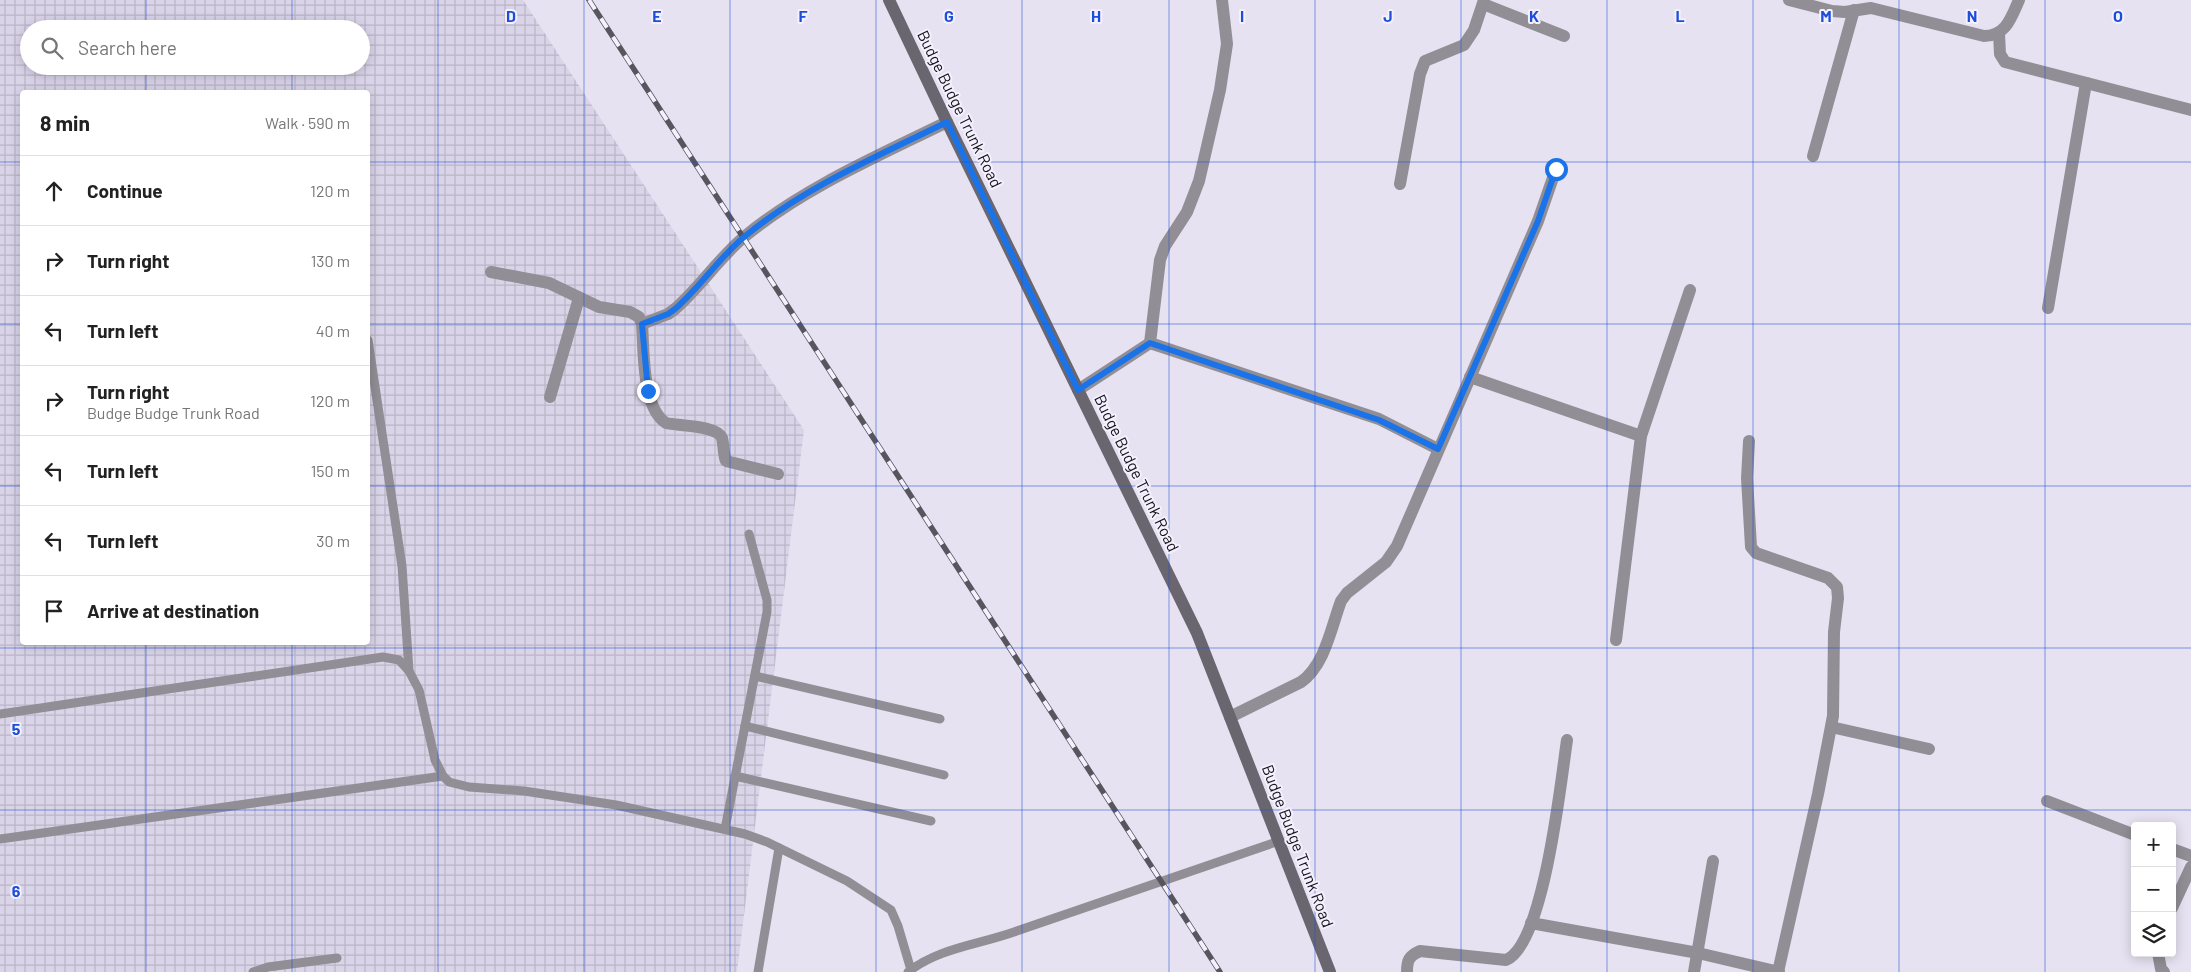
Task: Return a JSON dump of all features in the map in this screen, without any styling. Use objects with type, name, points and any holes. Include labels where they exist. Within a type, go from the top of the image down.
[{"type":"main road","name":"Budge Budge Trunk Road","points":[[889,0],[1197,633],[1330,972]]},
{"type":"street","points":[[1078,390],[1150,343],[1160,260],[1165,246],[1187,212],[1199,181],[1220,90],[1227,50],[1222,0]]},
{"type":"street","points":[[1789,0],[1809,2],[1832,11],[1854,10],[1864,7],[1871,8],[1984,36],[1999,34],[2006,28],[2019,0]]},
{"type":"street","points":[[1400,184],[1420,74],[1424,62],[1464,45],[1474,30],[1484,2],[1564,36]]},
{"type":"street","points":[[1813,156],[1854,10]]},
{"type":"street","points":[[1999,34],[2000,54],[2005,62],[2191,110]]},
{"type":"street","points":[[2048,308],[2086,83]]},
{"type":"street","points":[[642,324],[668,314],[675,309],[743,238],[770,218],[837,176],[947,122]]},
{"type":"street","points":[[1230,717],[1310,676],[1319,661],[1341,601],[1347,592],[1386,562],[1397,546],[1538,221],[1556,169]]},
{"type":"street","points":[[492,272],[549,283],[599,307],[630,312],[638,317],[642,324],[648,391],[660,420],[666,423],[711,429],[718,432],[721,437],[726,461],[778,474]]},
{"type":"street","points":[[1616,640],[1641,436],[1690,290]]},
{"type":"street","points":[[550,398],[580,298]]},
{"type":"street","points":[[1150,343],[1379,420],[1438,449]]},
{"type":"street","points":[[1470,377],[1641,436]]},
{"type":"street","points":[[1531,923],[1698,953],[1778,972],[1831,727],[1835,668],[1834,632],[1838,598],[1836,587],[1828,578],[1756,553],[1751,547],[1747,478],[1750,441]]},
{"type":"street","points":[[1831,727],[1929,749]]},
{"type":"street","points":[[1407,972],[1408,961],[1411,955],[1420,951],[1506,960],[1512,958],[1519,949],[1542,894],[1549,864],[1567,740]]},
{"type":"street","points":[[2048,801],[2131,833]]},
{"type":"street","points":[[2176,850],[2191,856]]},
{"type":"street","points":[[1694,972],[1713,861]]},
{"type":"street","points":[[2176,899],[2191,867]]},
{"type":"street","points":[[2159,957],[2161,969],[2164,972]]},
{"type":"lane","points":[[370,353],[402,566],[409,671]]},
{"type":"lane","points":[[725,829],[766,625],[767,600],[749,534]]},
{"type":"lane","points":[[0,714],[383,657],[399,660],[409,671],[419,690],[435,760],[443,776],[449,782],[469,787],[524,791],[616,805],[745,834],[779,848],[847,881],[891,910],[898,926],[909,971],[923,960],[950,950],[1011,933],[1279,841]]},
{"type":"lane","points":[[755,676],[940,719]]},
{"type":"lane","points":[[745,726],[944,775]]},
{"type":"lane","points":[[0,839],[443,776]]},
{"type":"lane","points":[[735,776],[931,821]]},
{"type":"lane","points":[[758,972],[779,848]]},
{"type":"lane","points":[[253,972],[268,967],[337,958]]},
{"type":"shaded area","points":[[0,0],[523,0],[804,430],[737,972],[0,972]]},
{"type":"railway","points":[[589,0],[1220,972]]},
{"type":"route","points":[[648,391],[642,324],[668,314],[675,309],[743,238],[770,218],[837,176],[947,122],[1078,390],[1150,343],[1379,420],[1438,449],[1538,221],[1556,169]]}]
